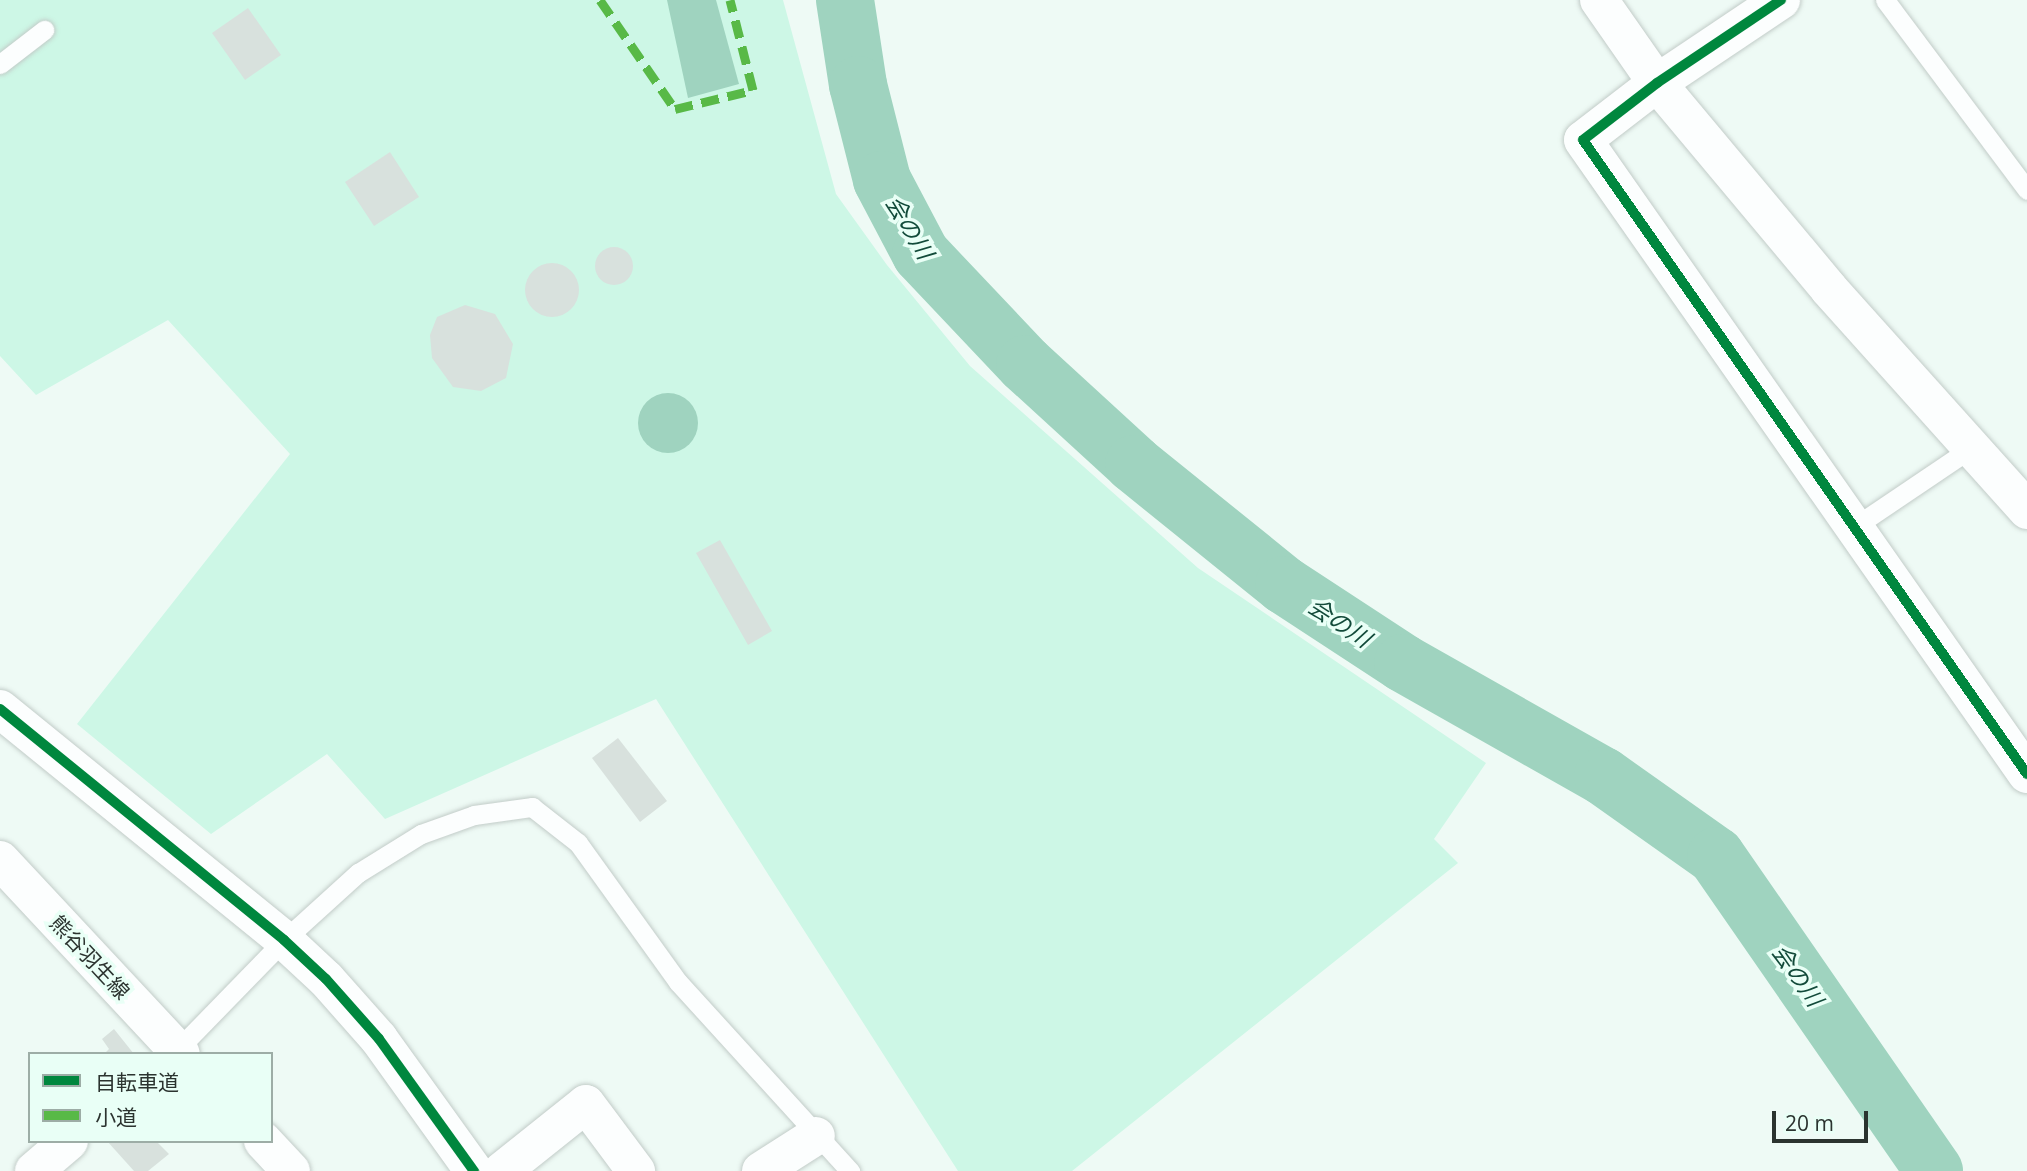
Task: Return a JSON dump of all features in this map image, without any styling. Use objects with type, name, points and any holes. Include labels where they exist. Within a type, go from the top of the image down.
[{"type":"street","points":[[1599,0],[1657,83],[1829,289],[2027,510]]},
{"type":"street","points":[[1781,0],[1657,83],[1583,140],[2027,774]]},
{"type":"street","points":[[0,709],[284,940],[326,979],[379,1039],[474,1171]]},
{"type":"street","name":"熊谷羽生線","points":[[0,860],[177,1052]]},
{"type":"street","points":[[502,1171],[586,1104],[636,1171]]},
{"type":"street","points":[[761,1171],[816,1136]]},
{"type":"street","points":[[34,1171],[67,1143]]},
{"type":"street","points":[[265,1143],[291,1171]]},
{"type":"lane","points":[[1885,0],[2027,190]]},
{"type":"lane","points":[[0,64],[44,30]]},
{"type":"lane","points":[[1854,527],[1971,448]]},
{"type":"lane","points":[[177,1052],[284,940],[358,873],[421,834],[474,815],[532,807],[578,843],[678,982],[850,1171]]},
{"type":"shaded area","points":[[0,0],[783,0],[836,194],[887,265],[970,366],[1198,568],[1486,763],[1434,839],[1458,863],[1072,1171],[958,1171],[656,699],[385,819],[327,754],[211,834],[77,724],[290,454],[168,320],[36,395],[0,356]]},
{"type":"shaded area","points":[[667,0],[716,0],[739,84],[688,98]]},
{"type":"shaded area","points":[[662,393],[674,393],[690,401],[696,411],[696,435],[690,445],[674,453],[662,453],[646,445],[638,429],[638,417],[646,401]]},
{"type":"building","points":[[248,8],[281,55],[245,80],[212,33]]},
{"type":"building","points":[[390,152],[419,197],[374,226],[345,182]]},
{"type":"building","points":[[614,247],[627,253],[633,266],[627,279],[614,285],[601,279],[595,266],[601,253]]},
{"type":"building","points":[[552,263],[571,271],[579,290],[571,309],[552,317],[533,309],[525,290],[533,271]]},
{"type":"building","points":[[465,305],[495,314],[513,344],[506,378],[481,391],[453,387],[432,358],[430,335],[437,317]]},
{"type":"building","points":[[720,540],[772,631],[748,645],[696,553]]},
{"type":"building","points":[[618,738],[667,801],[640,822],[592,758]]},
{"type":"building","points":[[114,1029],[132,1052],[106,1052],[109,1049],[102,1039]]},
{"type":"building","points":[[109,1143],[158,1143],[169,1154],[148,1171],[134,1171]]},
{"type":"waterway","name":"会の川","points":[[845,0],[858,85],[882,180],[921,254],[1025,364],[1134,464],[1284,585],[1403,663],[1603,776],[1716,856],[1934,1171]]},
{"type":"marked path","points":[[600,0],[675,109],[753,90],[730,0]]},
{"type":"cycle path","points":[[1781,0],[1657,83],[1583,140],[2027,774]]},
{"type":"cycle path","points":[[0,709],[284,940],[326,979],[379,1039],[474,1171]]}]
